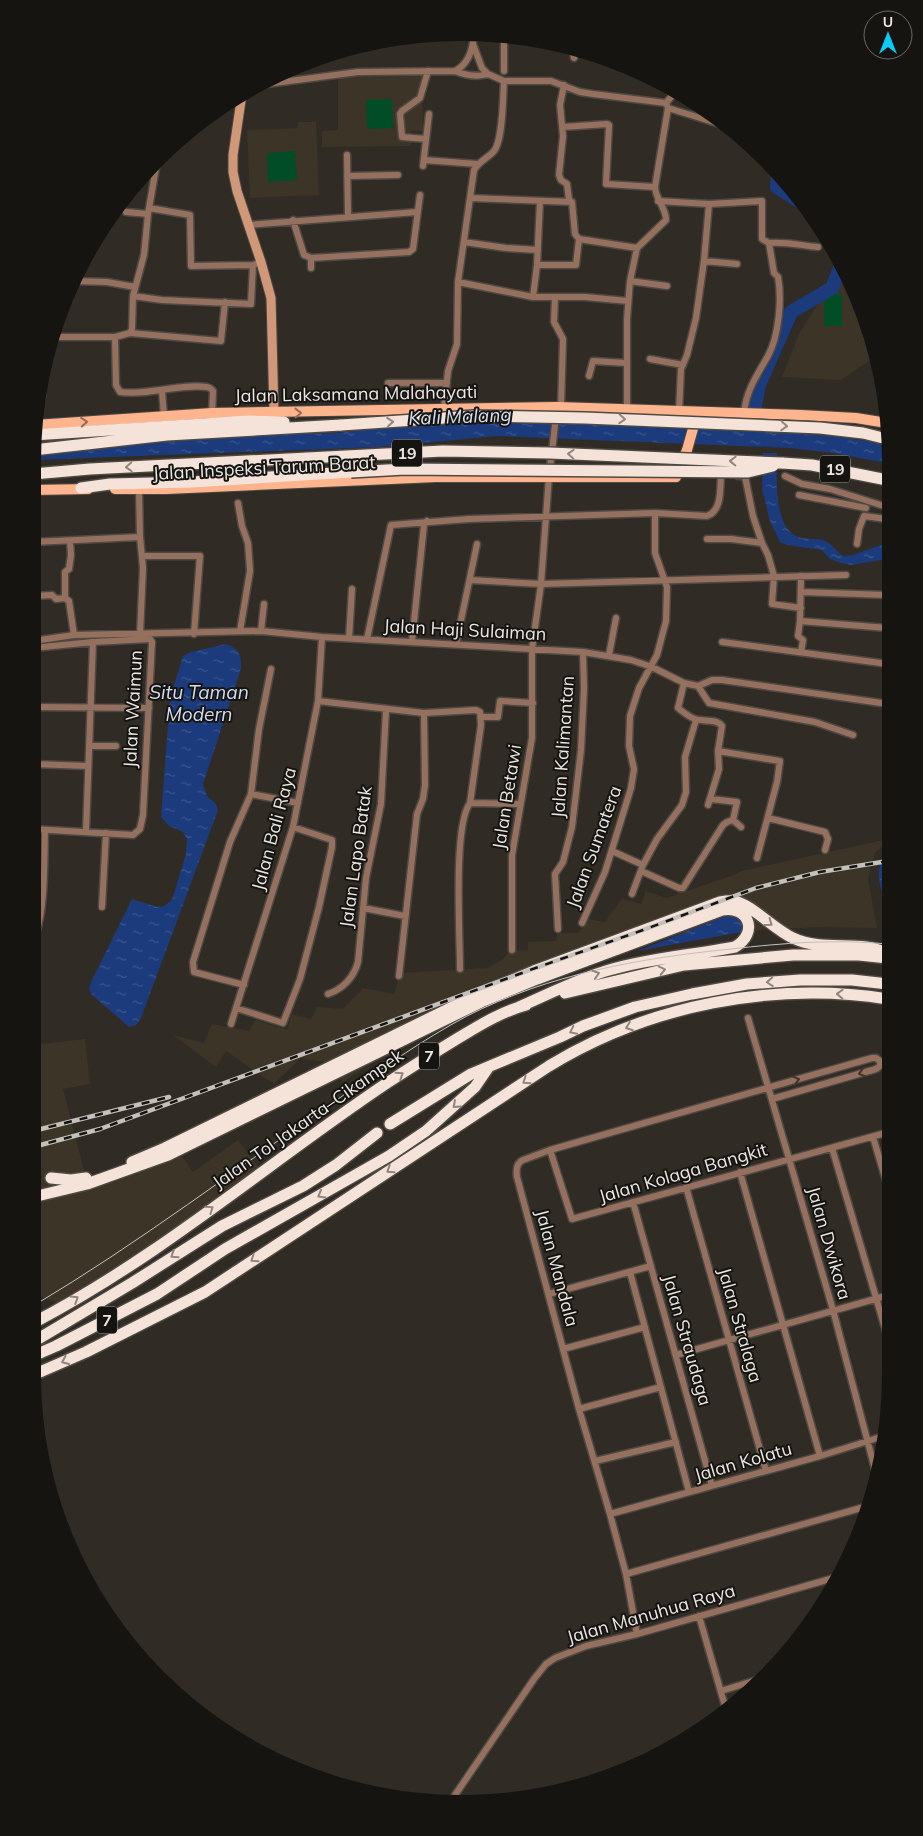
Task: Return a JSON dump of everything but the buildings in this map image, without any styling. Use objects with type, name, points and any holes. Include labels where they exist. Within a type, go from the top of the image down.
[{"type":"highway","name":"19","points":[[41,449],[167,434],[474,416],[585,418],[820,428],[863,433],[881,438]]},
{"type":"highway","points":[[42,434],[249,421],[341,425]]},
{"type":"highway","name":"19","points":[[41,473],[90,469],[443,451],[550,453],[782,463],[812,465],[882,479]]},
{"type":"highway","points":[[81,488],[110,484],[192,482],[405,469],[748,472],[782,463]]},
{"type":"highway","points":[[51,1178],[71,1180],[86,1178],[142,1158],[477,995],[534,971],[720,902],[736,901],[792,938],[804,942],[882,951]]},
{"type":"highway","points":[[41,1194],[87,1184],[168,1155],[481,1002],[545,976],[722,910],[731,908],[745,916],[748,934],[743,942],[735,947],[635,963],[589,976],[519,1007]]},
{"type":"highway","name":"Jalan Tol Jakarta–Cikampek","points":[[41,1318],[66,1305],[142,1257],[364,1098],[415,1064],[481,1025],[519,1007],[570,992],[684,965],[793,955],[859,955],[882,957]]},
{"type":"highway","name":"7","points":[[390,1124],[471,1074],[583,1026],[635,1008],[692,994],[747,984],[800,980],[852,980],[882,983]]},
{"type":"highway","points":[[41,1372],[86,1352],[205,1292],[549,1066],[584,1045],[668,1014],[739,999],[816,993],[882,998]]},
{"type":"highway","name":"7","points":[[41,1352],[157,1294],[225,1249],[389,1156],[426,1131],[475,1087],[488,1068]]},
{"type":"highway","name":"7","points":[[41,1337],[132,1284],[222,1226],[302,1186],[336,1165],[377,1133]]},
{"type":"main road","name":"Jalan Laksamana Malahayati","points":[[43,425],[212,414],[560,407],[856,418],[880,423]]},
{"type":"main road","points":[[631,410],[645,415],[696,419],[738,418],[747,413]]},
{"type":"main road","points":[[678,473],[696,419]]},
{"type":"main road","name":"Jalan Inspeksi Tarum Barat","points":[[41,490],[140,489],[436,477],[678,473]]},
{"type":"street","points":[[455,71],[468,60],[473,44]]},
{"type":"street","points":[[473,44],[482,68],[488,74],[504,81],[551,81],[580,92],[667,106],[702,117]]},
{"type":"street","points":[[504,44],[504,71]]},
{"type":"street","points":[[426,139],[402,138],[400,114],[420,98],[428,71]]},
{"type":"street","points":[[282,82],[358,72],[455,71],[481,76],[488,74]]},
{"type":"street","points":[[444,409],[448,371],[457,344],[458,282],[474,170],[477,164],[494,151],[499,142],[504,81]]},
{"type":"street","points":[[564,85],[560,104],[563,127],[559,175],[561,180],[568,184],[575,234],[579,239],[637,248]]},
{"type":"street","points":[[631,410],[626,363],[630,281],[637,248],[666,222],[666,213],[656,197],[655,187],[667,106],[671,97]]},
{"type":"street","points":[[240,104],[233,155],[233,172],[257,263],[271,298],[274,414]]},
{"type":"street","points":[[429,114],[423,163],[477,164]]},
{"type":"street","points":[[563,127],[607,124],[609,126],[609,138],[606,184],[655,187]]},
{"type":"street","points":[[347,155],[348,216]]},
{"type":"street","points":[[347,176],[398,175]]},
{"type":"street","points":[[130,333],[132,329],[133,296],[144,255],[153,177]]},
{"type":"street","points":[[293,220],[304,254],[311,258],[412,251],[420,195]]},
{"type":"street","points":[[470,198],[571,202]]},
{"type":"street","points":[[533,297],[537,265],[540,200]]},
{"type":"street","points":[[658,201],[709,204],[762,201],[762,239],[769,243],[788,242],[799,246],[818,247]]},
{"type":"street","points":[[679,412],[683,365],[692,339],[704,261],[709,204]]},
{"type":"street","points":[[126,212],[148,211],[190,215],[191,266],[257,263]]},
{"type":"street","points":[[248,225],[293,220],[417,212]]},
{"type":"street","points":[[537,265],[576,265],[579,239]]},
{"type":"street","points":[[464,242],[538,250]]},
{"type":"street","points":[[747,413],[745,404],[757,372],[769,355],[780,309],[778,277],[774,273],[769,243]]},
{"type":"street","points":[[311,258],[311,268]]},
{"type":"street","points":[[704,261],[737,264]]},
{"type":"street","points":[[133,296],[162,300],[251,304],[257,263]]},
{"type":"street","points":[[82,281],[107,282],[135,287]]},
{"type":"street","points":[[630,281],[667,286]]},
{"type":"street","points":[[458,282],[533,297],[585,297],[628,301]]},
{"type":"street","name":"Jalan Betawi","points":[[512,950],[512,854],[532,738],[532,649],[541,584],[552,442],[560,407],[563,339],[554,322],[555,297]]},
{"type":"street","points":[[61,337],[115,337],[130,333],[221,341],[225,302]]},
{"type":"street","points":[[115,337],[116,385],[120,392],[135,393],[190,387],[211,388],[213,396],[212,414]]},
{"type":"street","points":[[650,359],[683,365]]},
{"type":"street","points":[[589,376],[593,361],[626,363]]},
{"type":"street","points":[[388,383],[447,383]]},
{"type":"street","points":[[162,391],[164,417]]},
{"type":"street","points":[[678,473],[745,476],[753,516],[762,543],[768,554],[774,576],[772,604],[801,608]]},
{"type":"street","points":[[367,639],[391,525],[427,521],[655,513],[707,516],[713,514],[717,508],[722,475]]},
{"type":"street","points":[[785,476],[802,484],[830,489],[882,506]]},
{"type":"street","points":[[140,489],[140,537],[143,556],[140,634]]},
{"type":"street","points":[[799,495],[866,508]]},
{"type":"street","points":[[857,544],[859,529],[866,508],[872,503]]},
{"type":"street","points":[[238,504],[242,526],[248,543],[250,571],[240,631]]},
{"type":"street","name":"Jalan Sumatera","points":[[582,923],[612,851],[634,775],[629,746],[630,716],[639,688],[652,667],[661,644],[666,621],[668,594],[665,579],[655,553],[655,513]]},
{"type":"street","points":[[864,516],[882,518]]},
{"type":"street","points":[[412,641],[424,525],[427,521]]},
{"type":"street","points":[[41,542],[140,537]]},
{"type":"street","points":[[707,539],[731,539],[762,543]]},
{"type":"street","points":[[70,541],[69,569],[65,572],[66,598],[69,601],[74,635]]},
{"type":"street","points":[[456,644],[477,544]]},
{"type":"street","points":[[143,556],[200,556],[194,634]]},
{"type":"street","points":[[470,580],[541,584],[846,575]]},
{"type":"street","points":[[801,576],[801,608],[798,636],[803,640],[801,652]]},
{"type":"street","points":[[349,638],[352,589]]},
{"type":"street","points":[[800,592],[882,595]]},
{"type":"street","points":[[41,596],[52,595],[56,599],[66,598]]},
{"type":"street","points":[[261,631],[264,604]]},
{"type":"street","points":[[609,655],[616,618]]},
{"type":"street","points":[[800,621],[882,628]]},
{"type":"street","name":"Jalan Haji Sulaiman","points":[[41,640],[74,635],[194,634],[261,631],[322,637],[583,652],[609,655],[652,667],[684,683],[698,686],[712,680],[722,680],[882,701]]},
{"type":"street","name":"Jalan Bali Raya","points":[[231,1024],[293,827],[318,702],[322,637]]},
{"type":"street","name":"Jalan Waimun","points":[[41,647],[93,642],[152,640],[142,827],[133,835],[106,833]]},
{"type":"street","points":[[86,831],[93,642]]},
{"type":"street","points":[[722,642],[882,663]]},
{"type":"street","name":"Jalan Kalimantan","points":[[558,930],[555,874],[562,862],[572,827],[581,750],[584,689],[583,652]]},
{"type":"street","points":[[244,985],[194,972],[193,962],[230,842],[252,794],[259,728],[270,669]]},
{"type":"street","points":[[684,683],[678,708],[696,720],[722,724],[718,751],[719,769],[710,802],[737,802],[734,820]]},
{"type":"street","points":[[698,686],[710,703],[815,722],[853,735]]},
{"type":"street","points":[[481,717],[498,717],[500,701],[533,703]]},
{"type":"street","points":[[318,702],[424,713],[476,710],[480,712],[481,717],[470,803],[464,812],[461,836],[459,875],[460,969]]},
{"type":"street","points":[[41,707],[148,708]]},
{"type":"street","name":"Jalan Lapo Batak","points":[[328,994],[335,992],[350,980],[358,962],[370,854],[381,804],[386,710]]},
{"type":"street","points":[[399,976],[417,814],[424,799],[424,713]]},
{"type":"street","points":[[632,894],[642,868],[657,839],[682,805],[686,792],[685,757],[696,720]]},
{"type":"street","points":[[89,746],[116,746]]},
{"type":"street","points":[[718,751],[780,760],[777,782],[757,858]]},
{"type":"street","points":[[41,764],[88,766]]},
{"type":"street","points":[[252,794],[298,803]]},
{"type":"street","points":[[470,803],[520,804]]},
{"type":"street","points":[[768,818],[824,832],[828,839],[825,850]]},
{"type":"street","points":[[612,851],[682,888],[723,825],[734,820]]},
{"type":"street","points":[[734,820],[741,827]]},
{"type":"street","points":[[236,1008],[283,1023],[300,979],[320,907],[332,847],[331,839],[293,827]]},
{"type":"street","points":[[41,830],[106,833],[102,907]]},
{"type":"street","points":[[41,905],[45,830]]},
{"type":"street","points":[[363,908],[405,916]]},
{"type":"street","name":"Jalan Dwikora","points":[[748,1018],[833,1310],[873,1461]]},
{"type":"street","name":"Jalan Mandala","points":[[637,1634],[626,1574],[579,1409],[516,1172],[520,1161],[550,1150],[768,1087],[824,1073],[874,1057],[880,1062],[880,1066],[876,1069],[826,1083]]},
{"type":"street","points":[[772,1099],[826,1083],[824,1073]]},
{"type":"street","name":"Jalan Kolaga Bangkit","points":[[550,1150],[572,1219],[882,1134]]},
{"type":"street","points":[[872,1136],[882,1168]]},
{"type":"street","points":[[832,1148],[882,1318]]},
{"type":"street","points":[[740,1172],[820,1456]]},
{"type":"street","name":"Jalan Stralaga","points":[[686,1188],[766,1471]]},
{"type":"street","name":"Jalan Straudaga","points":[[632,1202],[712,1486]]},
{"type":"street","points":[[549,1294],[650,1266]]},
{"type":"street","points":[[630,1272],[689,1492]]},
{"type":"street","points":[[676,1356],[882,1297]]},
{"type":"street","points":[[563,1349],[645,1326]]},
{"type":"street","points":[[579,1409],[661,1387]]},
{"type":"street","name":"Jalan Kolatu","points":[[610,1514],[877,1439]]},
{"type":"street","points":[[595,1461],[676,1442]]},
{"type":"street","points":[[626,1574],[859,1508]]},
{"type":"street","name":"Jalan Manuhua Raya","points":[[455,1795],[546,1664],[567,1652],[586,1646],[637,1634],[828,1580]]},
{"type":"street","points":[[699,1616],[724,1702]]},
{"type":"street","points":[[721,1691],[747,1683]]},
{"type":"shaded area","points":[[424,73],[422,79],[423,131],[411,131],[411,146],[322,147],[322,131],[338,130],[338,77]]},
{"type":"shaded area","points":[[298,122],[316,122],[319,195],[250,198],[247,130],[298,128]]},
{"type":"shaded area","points":[[840,281],[859,326],[869,361],[841,380],[782,377],[799,334],[824,294]]},
{"type":"shaded area","points":[[882,840],[882,847],[875,853],[868,878],[877,928],[823,927],[690,933],[622,945],[457,1007],[343,1082],[324,1062],[301,1058],[274,1084],[226,1051],[216,1067],[173,1035],[204,1043],[212,1024],[249,1031],[255,1020],[287,1030],[292,1014],[311,1019],[317,1007],[343,1009],[363,988],[394,994],[401,973],[488,968],[503,959],[510,951],[528,950],[528,942],[556,941],[557,933],[578,933],[588,919],[605,922],[622,898],[641,904],[646,891],[666,898],[677,895],[680,889],[687,891],[742,871]]},
{"type":"shaded area","points":[[85,1039],[90,1084],[63,1089],[86,1178],[178,1151],[193,1172],[238,1140],[262,1172],[65,1305],[41,1298],[41,1044]]},
{"type":"green space","points":[[392,99],[393,128],[367,129],[366,100]]},
{"type":"green space","points":[[295,151],[297,180],[268,182],[267,153]]},
{"type":"green space","points":[[824,294],[842,294],[842,326],[824,326]]},
{"type":"water","points":[[593,420],[830,436],[881,443],[882,462],[833,453],[790,448],[497,436],[379,447],[41,460],[42,444],[164,437],[336,433],[412,425],[551,423]]},
{"type":"water","points":[[763,453],[777,453],[779,509],[787,528],[794,535],[802,538],[825,541],[843,556],[853,555],[882,545],[882,561],[851,565],[830,559],[822,550],[787,545],[780,542],[770,521],[762,489]]},
{"type":"water","name":"Situ Taman Modern","points":[[226,644],[239,653],[241,669],[203,784],[207,796],[216,804],[218,810],[141,1018],[136,1025],[129,1027],[92,995],[89,989],[132,899],[157,907],[164,906],[172,900],[186,854],[187,839],[183,832],[169,826],[161,817],[170,698],[183,656],[191,652]]},
{"type":"water","points":[[882,861],[882,892],[879,877]]},
{"type":"water","points":[[732,914],[739,915],[744,923],[742,932],[637,951]]},
{"type":"waterway","points":[[777,184],[777,187],[782,190]]},
{"type":"waterway","points":[[751,427],[759,385],[791,312],[832,288],[837,275]]},
{"type":"tram line","points":[[41,1301],[111,1257],[401,1056],[450,1025],[498,1001],[530,989],[596,970],[663,957],[790,943],[882,944]]},
{"type":"railway","points":[[41,1145],[100,1129],[756,888],[820,872],[882,862]]},
{"type":"railway","points":[[41,1129],[169,1097]]},
{"type":"water label","name":"Kali Malang","points":[[460,416]]}]
